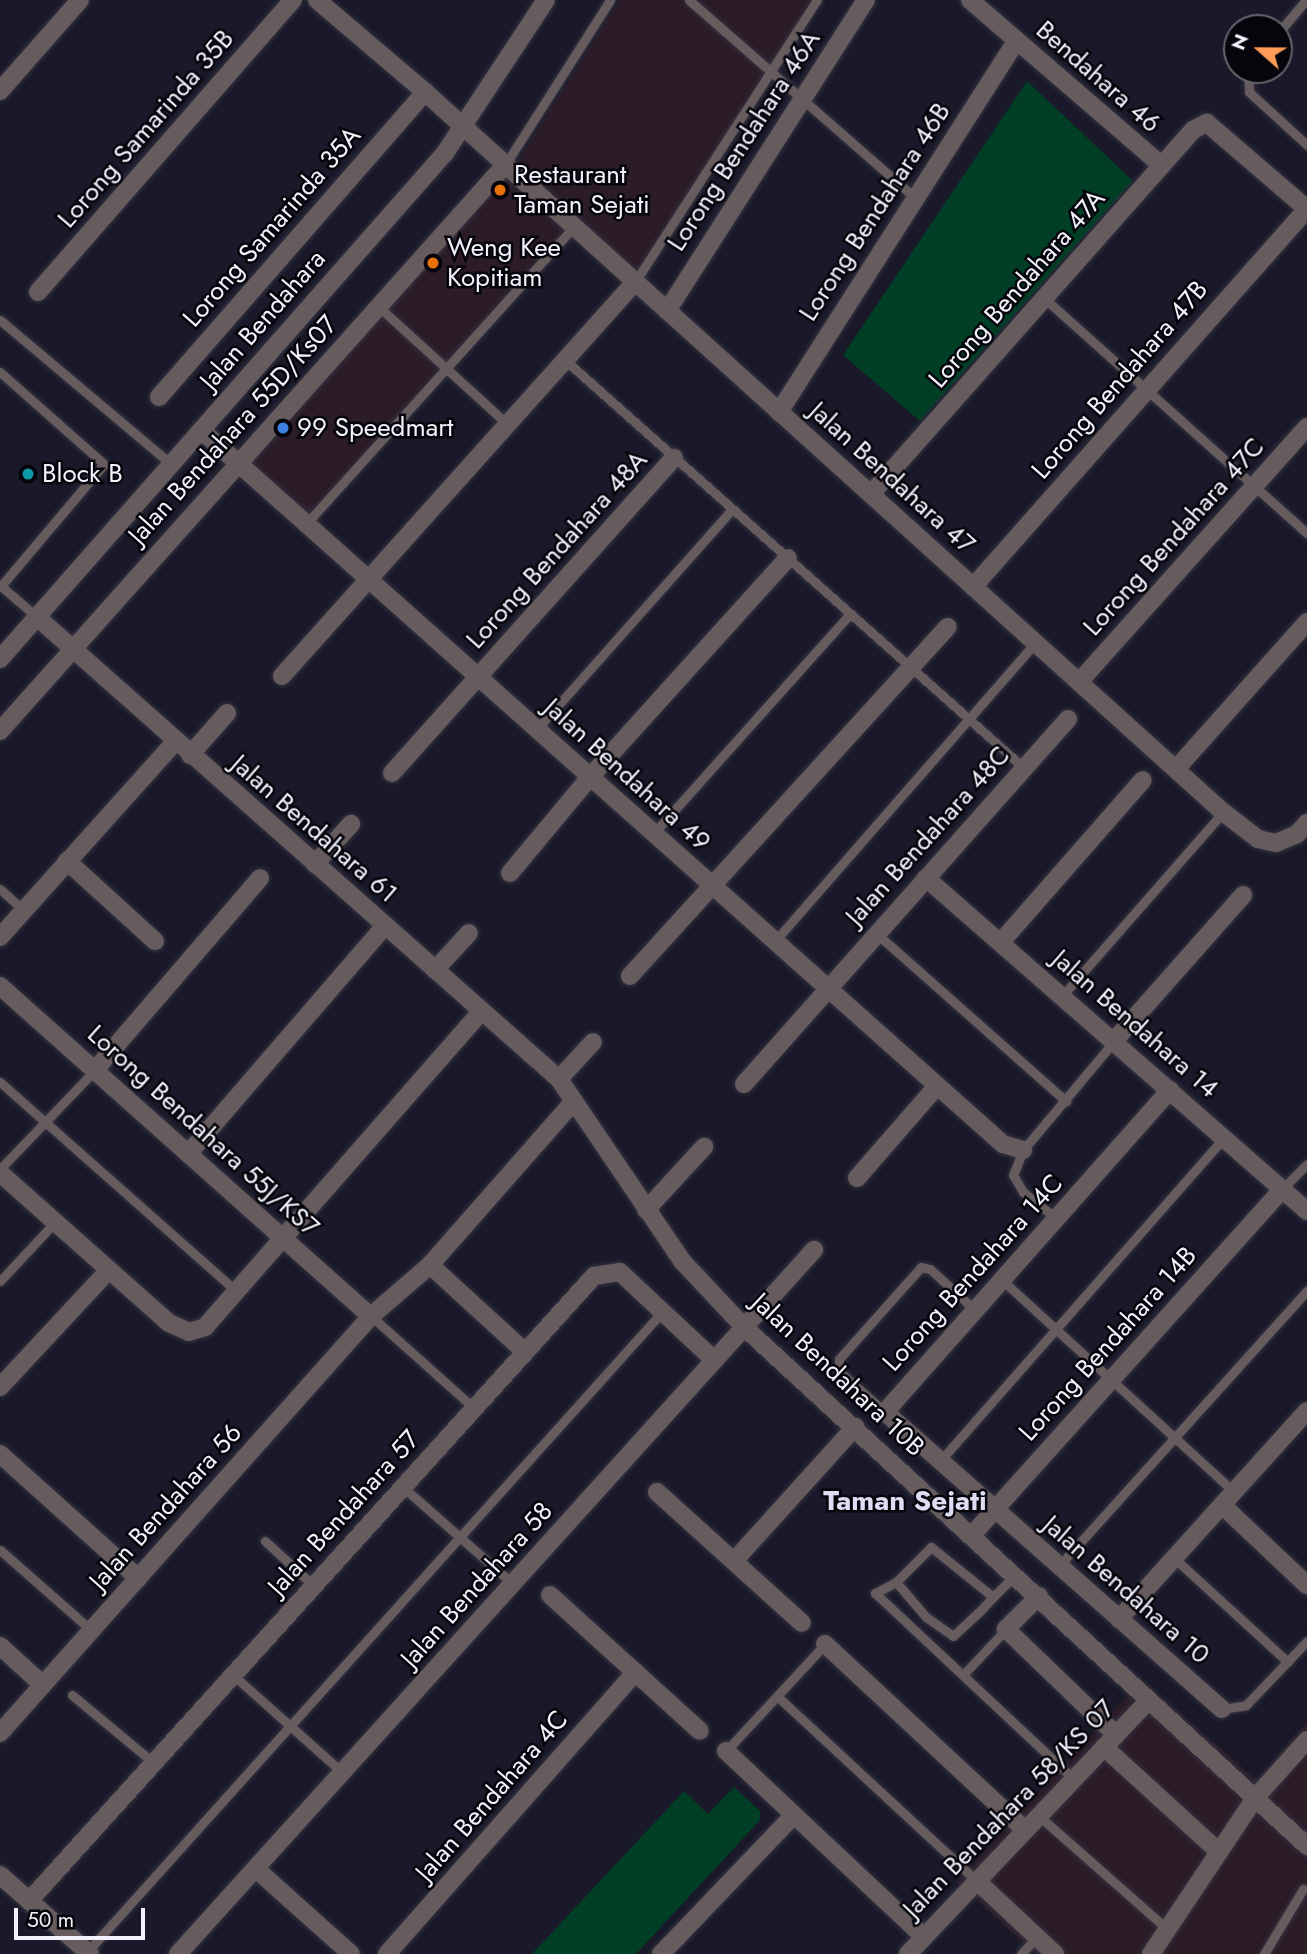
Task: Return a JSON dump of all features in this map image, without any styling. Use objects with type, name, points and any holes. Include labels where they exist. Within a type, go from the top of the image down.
[{"type":"street","points":[[0,91],[80,0]]},
{"type":"street","name":"Lorong Samarinda 35B","points":[[38,292],[293,0]]},
{"type":"street","name":"Jalan Bendahara 47","points":[[317,0],[425,92],[1223,812],[1258,839],[1276,843],[1302,828]]},
{"type":"street","name":"Jalan Bendahara","points":[[0,659],[445,153],[546,0]]},
{"type":"street","name":"Lorong Bendahara 46A","points":[[667,311],[866,0]]},
{"type":"street","name":"Bendahara 46","points":[[970,0],[1161,165]]},
{"type":"street","name":"Lorong Bendahara 46B","points":[[779,412],[914,197],[1016,42]]},
{"type":"street","name":"Lorong Samarinda 35A","points":[[159,397],[425,92]]},
{"type":"street","name":"Lorong Bendahara 47A","points":[[871,495],[1193,130],[1207,122],[1307,209]]},
{"type":"street","name":"Jalan Bendahara 55D/Ks07","points":[[0,731],[505,165]]},
{"type":"street","name":"Lorong Bendahara 47B","points":[[973,587],[1307,209]]},
{"type":"street","points":[[282,676],[635,282]]},
{"type":"street","name":"Lorong Bendahara 47C","points":[[1079,682],[1307,426]]},
{"type":"street","name":"Jalan Bendahara 49","points":[[201,430],[1003,1144],[1023,1150]]},
{"type":"street","name":"Lorong Bendahara 48A","points":[[392,773],[674,458]]},
{"type":"street","points":[[510,873],[590,777],[788,558]]},
{"type":"street","name":"Jalan Bendahara 61","points":[[37,617],[175,742],[559,1079]]},
{"type":"street","points":[[1176,769],[1307,622]]},
{"type":"street","points":[[630,976],[948,627]]},
{"type":"street","points":[[190,755],[227,713]]},
{"type":"street","name":"Jalan Bendahara 48C","points":[[744,1084],[1068,719]]},
{"type":"street","points":[[0,937],[175,742]]},
{"type":"street","points":[[1001,942],[1143,780]]},
{"type":"street","points":[[315,864],[351,824]]},
{"type":"street","points":[[67,861],[155,941]]},
{"type":"street","points":[[95,1070],[260,878]]},
{"type":"street","name":"Jalan Bendahara 14","points":[[926,878],[1307,1211]]},
{"type":"street","points":[[1114,1041],[1243,895]]},
{"type":"street","points":[[188,1154],[385,926]]},
{"type":"street","points":[[435,970],[469,933]]},
{"type":"street","name":"Lorong Bendahara 55J/KS7","points":[[0,986],[371,1316]]},
{"type":"street","points":[[0,1171],[169,1323],[189,1332],[205,1327],[482,1011]]},
{"type":"street","points":[[559,1079],[593,1042]]},
{"type":"street","name":"Jalan Bendahara 10B","points":[[559,1079],[682,1261],[744,1327],[1039,1596],[1148,1701],[1307,1846]]},
{"type":"street","points":[[857,1178],[937,1086]]},
{"type":"street","name":"Lorong Bendahara 14C","points":[[995,1509],[885,1412],[1170,1090]]},
{"type":"street","name":"Jalan Bendahara 56","points":[[0,1733],[371,1316],[430,1265],[574,1101]]},
{"type":"street","points":[[646,1210],[704,1147]]},
{"type":"street","name":"Lorong Bendahara 14B","points":[[972,1535],[1282,1189]]},
{"type":"street","name":"Jalan Bendahara 58","points":[[178,1954],[814,1250]]},
{"type":"street","points":[[430,1265],[525,1352]]},
{"type":"street","points":[[0,1387],[109,1270]]},
{"type":"street","name":"Jalan Bendahara 57","points":[[29,1901],[594,1276],[620,1272],[714,1360]]},
{"type":"street","points":[[1119,1619],[1307,1412]]},
{"type":"street","points":[[734,1561],[855,1427]]},
{"type":"street","points":[[0,1454],[138,1578]]},
{"type":"street","points":[[657,1492],[802,1623]]},
{"type":"street","points":[[1228,1499],[1307,1585]]},
{"type":"street","name":"Jalan Bendahara 10","points":[[995,1509],[1222,1709]]},
{"type":"street","points":[[550,1595],[700,1731]]},
{"type":"street","points":[[1039,1596],[1006,1629],[1110,1741],[1219,1852]]},
{"type":"street","points":[[825,1644],[1026,1830]]},
{"type":"street","points":[[0,1646],[43,1685]]},
{"type":"street","name":"Jalan Bendahara 4C","points":[[387,1954],[636,1672]]},
{"type":"street","name":"Jalan Bendahara 58/KS 07","points":[[908,1954],[1148,1701]]},
{"type":"street","points":[[1151,1954],[1255,1798],[1307,1740]]},
{"type":"street","points":[[726,1751],[924,1937]]},
{"type":"street","points":[[661,1954],[794,1815]]},
{"type":"street","points":[[256,1869],[351,1954]]},
{"type":"street","points":[[0,1875],[89,1953]]},
{"type":"street","points":[[977,1881],[1055,1954]]},
{"type":"lane","points":[[505,165],[610,0]]},
{"type":"lane","points":[[689,0],[767,72],[802,98],[914,197]]},
{"type":"lane","points":[[635,282],[767,72],[817,0]]},
{"type":"lane","points":[[1293,16],[1306,0]]},
{"type":"lane","points":[[1249,84],[1249,92],[1307,145]]},
{"type":"lane","points":[[306,524],[573,227]]},
{"type":"lane","points":[[1044,298],[1307,533]]},
{"type":"lane","points":[[379,307],[507,424]]},
{"type":"lane","points":[[0,320],[171,464]]},
{"type":"lane","points":[[565,360],[1024,768]]},
{"type":"lane","points":[[0,372],[104,464],[1,586],[37,617]]},
{"type":"lane","points":[[537,729],[732,509]]},
{"type":"lane","points":[[654,834],[850,614]]},
{"type":"lane","points":[[775,941],[1035,643]]},
{"type":"lane","points":[[1063,995],[1223,812]]},
{"type":"lane","points":[[0,890],[23,910]]},
{"type":"lane","points":[[876,933],[1066,1101]]},
{"type":"lane","points":[[1056,1219],[1016,1183],[1013,1175],[1023,1150],[1114,1041]]},
{"type":"lane","points":[[0,1171],[95,1070]]},
{"type":"lane","points":[[0,1082],[237,1292]]},
{"type":"lane","points":[[940,1461],[1224,1138]]},
{"type":"lane","points":[[1282,1189],[1307,1164]]},
{"type":"lane","points":[[0,1281],[55,1222]]},
{"type":"lane","points":[[885,1412],[839,1371],[839,1359],[857,1338],[920,1267],[930,1269],[975,1310]]},
{"type":"lane","points":[[1002,1280],[1175,1438],[1228,1499]]},
{"type":"lane","points":[[1059,1566],[1307,1291]]},
{"type":"lane","points":[[89,1953],[663,1311]]},
{"type":"lane","points":[[371,1316],[474,1408]]},
{"type":"lane","points":[[403,1487],[513,1584]]},
{"type":"lane","points":[[265,1541],[314,1586]]},
{"type":"lane","points":[[993,1597],[931,1547],[896,1582],[875,1593],[1073,1779]]},
{"type":"lane","points":[[0,1550],[91,1630]]},
{"type":"lane","points":[[1174,1559],[1288,1662]]},
{"type":"lane","points":[[896,1582],[926,1617],[953,1636],[1015,1575]]},
{"type":"lane","points":[[963,1675],[1006,1629]]},
{"type":"lane","points":[[1222,1709],[1245,1705],[1307,1641]]},
{"type":"lane","points":[[726,1751],[825,1644]]},
{"type":"lane","points":[[233,1675],[342,1772]]},
{"type":"lane","points":[[72,1695],[154,1763]]},
{"type":"lane","points":[[777,1696],[977,1881]]},
{"type":"lane","points":[[1039,1816],[1167,1929]]},
{"type":"lane","points":[[1264,1954],[1303,1889]]},
{"type":"lane","points":[[1021,1954],[1037,1937]]},
{"type":"shaded area","points":[[620,0],[814,0],[635,273],[574,220],[307,517],[248,463],[516,164]]},
{"type":"shaded area","points":[[1142,1680],[1257,1780],[1307,1721],[1307,1954],[1036,1954],[956,1882]]},
{"type":"green space","points":[[1027,81],[1133,181],[920,421],[843,355]]},
{"type":"green space","points":[[734,1787],[760,1811],[760,1820],[636,1954],[532,1954],[684,1791],[708,1814]]},
{"type":"place","name":"Restaurant Taman Sejati","points":[[500,190]]},
{"type":"place","name":"Weng Kee Kopitiam","points":[[433,263]]},
{"type":"place","name":"99 Speedmart","points":[[283,428]]},
{"type":"place","name":"Block B","points":[[28,474]]},
{"type":"district","name":"Taman Sejati","points":[[905,1501]]}]
